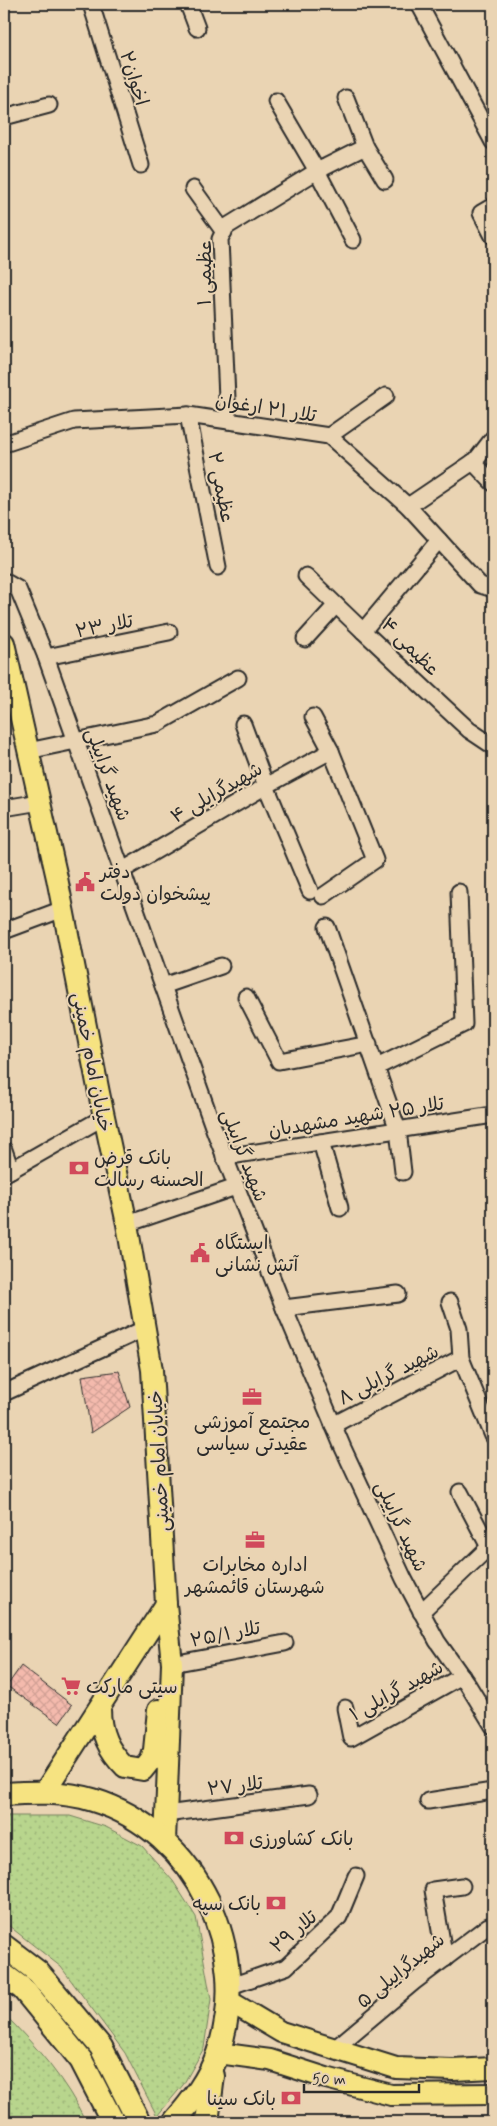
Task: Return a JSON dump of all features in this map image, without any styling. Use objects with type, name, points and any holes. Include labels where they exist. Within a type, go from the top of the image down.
[{"type":"highway","points":[[4,1794],[45,1791],[94,1800],[132,1817],[165,1841],[190,1869],[216,1915],[227,1954],[229,1994],[216,2057],[207,2122]]},
{"type":"highway","points":[[4,1946],[38,1972],[101,2047],[139,2122]]},
{"type":"highway","points":[[4,1975],[23,1989],[81,2060],[113,2122]]},
{"type":"highway","points":[[174,2122],[196,2096],[216,2057]]},
{"type":"main road","name":"خیابان امام خمینی","points":[[4,643],[63,909],[127,1224],[152,1370],[166,1604],[172,1666],[165,1841]]},
{"type":"main road","points":[[45,1791],[166,1604]]},
{"type":"main road","points":[[100,1708],[100,1725],[107,1745],[125,1767],[143,1770],[151,1760],[160,1693],[172,1666]]},
{"type":"main road","points":[[229,1994],[281,2032],[396,2068],[453,2070],[493,2068]]},
{"type":"main road","points":[[216,2057],[270,2060],[326,2078],[391,2095],[493,2094]]},
{"type":"street","name":"اخوان۲","points":[[91,4],[141,165]]},
{"type":"street","points":[[188,4],[197,28]]},
{"type":"street","points":[[419,4],[493,142]]},
{"type":"street","points":[[346,98],[365,147],[386,180]]},
{"type":"street","points":[[276,102],[317,171],[353,240]]},
{"type":"street","points":[[4,117],[49,105]]},
{"type":"street","name":"عظیمی ۱","points":[[228,421],[220,239],[226,227],[317,171],[365,147]]},
{"type":"street","points":[[193,189],[224,232]]},
{"type":"street","points":[[493,206],[480,214],[493,236]]},
{"type":"street","points":[[329,436],[386,396]]},
{"type":"street","name":"تلار ۲۱ ارغوان","points":[[4,444],[74,421],[188,415],[329,436],[408,506],[480,585],[493,589]]},
{"type":"street","name":"عظیمی ۲","points":[[188,415],[218,568]]},
{"type":"street","points":[[408,506],[473,462],[493,438]]},
{"type":"street","points":[[473,462],[493,483]]},
{"type":"street","name":"عظیمی ۴","points":[[439,540],[363,631],[469,730],[493,746]]},
{"type":"street","points":[[306,576],[363,631]]},
{"type":"street","name":"شهید گراییلی","points":[[4,581],[18,589],[46,657],[224,1157],[333,1425],[404,1579],[437,1641],[462,1676],[493,1726]]},
{"type":"street","points":[[305,639],[336,605]]},
{"type":"street","name":"تلار ۲۳","points":[[46,657],[169,632]]},
{"type":"street","points":[[28,751],[157,724],[238,678]]},
{"type":"street","points":[[243,724],[266,786],[317,894],[375,860],[331,751],[313,716]]},
{"type":"street","name":"شهیدگرایلی ۴","points":[[123,870],[266,786],[331,751]]},
{"type":"street","points":[[4,808],[40,802]]},
{"type":"street","points":[[377,1068],[464,1024],[459,892]]},
{"type":"street","points":[[4,931],[63,909]]},
{"type":"street","points":[[327,927],[398,1130],[403,1172]]},
{"type":"street","points":[[163,986],[221,966]]},
{"type":"street","points":[[246,997],[279,1061],[369,1044]]},
{"type":"street","name":"تلار ۲۵ شهید مشهدبان","points":[[224,1157],[493,1115]]},
{"type":"street","points":[[4,1150],[7,1172],[104,1117]]},
{"type":"street","points":[[321,1142],[340,1208]]},
{"type":"street","points":[[127,1224],[236,1187]]},
{"type":"street","points":[[284,1308],[398,1294]]},
{"type":"street","points":[[450,1302],[459,1329],[461,1358],[493,1436]]},
{"type":"street","points":[[4,1392],[146,1328]]},
{"type":"street","name":"شهید گرایلی ۸","points":[[333,1425],[461,1358]]},
{"type":"street","points":[[422,1612],[489,1547],[460,1492]]},
{"type":"street","name":"تلار ۲۵/۱","points":[[172,1666],[285,1642]]},
{"type":"street","name":"شهید گرایلی ۱","points":[[345,1708],[351,1738],[462,1676]]},
{"type":"street","points":[[428,1801],[493,1791]]},
{"type":"street","name":"تلار ۲۷","points":[[166,1814],[309,1795]]},
{"type":"street","name":"تلار ۲۹","points":[[229,1994],[286,1967],[339,1917],[356,1876]]},
{"type":"street","points":[[445,1959],[433,1890],[462,1886]]},
{"type":"street","name":"شهیدگراییلی ۵","points":[[334,2050],[445,1959],[493,1925]]},
{"type":"green space","points":[[4,1816],[70,1816],[106,1827],[142,1846],[173,1881],[196,1917],[211,1999],[204,2048],[183,2085],[157,2116],[125,2053],[61,1967],[4,1922]]},
{"type":"green space","points":[[4,2014],[50,2064],[86,2122],[4,2122]]},
{"type":"building","points":[[119,1371],[130,1407],[91,1433],[82,1376]]},
{"type":"building","points":[[21,1666],[72,1705],[59,1723],[7,1686]]},
{"type":"place","name":"دفتر پیشخوان دولت","points":[[85,882]]},
{"type":"place","name":"بانک قرض الحسنه رسالت","points":[[79,1168]]},
{"type":"place","name":"ایستگاه آتش نشانی","points":[[200,1253]]},
{"type":"place","name":"مجتمع آموزشی عقیدتی سیاسی","points":[[252,1397]]},
{"type":"place","name":"اداره مخابرات شهرستان قائمشهر","points":[[255,1540]]},
{"type":"place","name":"سیتی مارکت","points":[[71,1686]]},
{"type":"place","name":"بانک کشاورزی","points":[[234,1838]]},
{"type":"place","name":"بانک سپه","points":[[276,1903]]},
{"type":"place","name":"بانک سینا","points":[[291,2098]]}]
